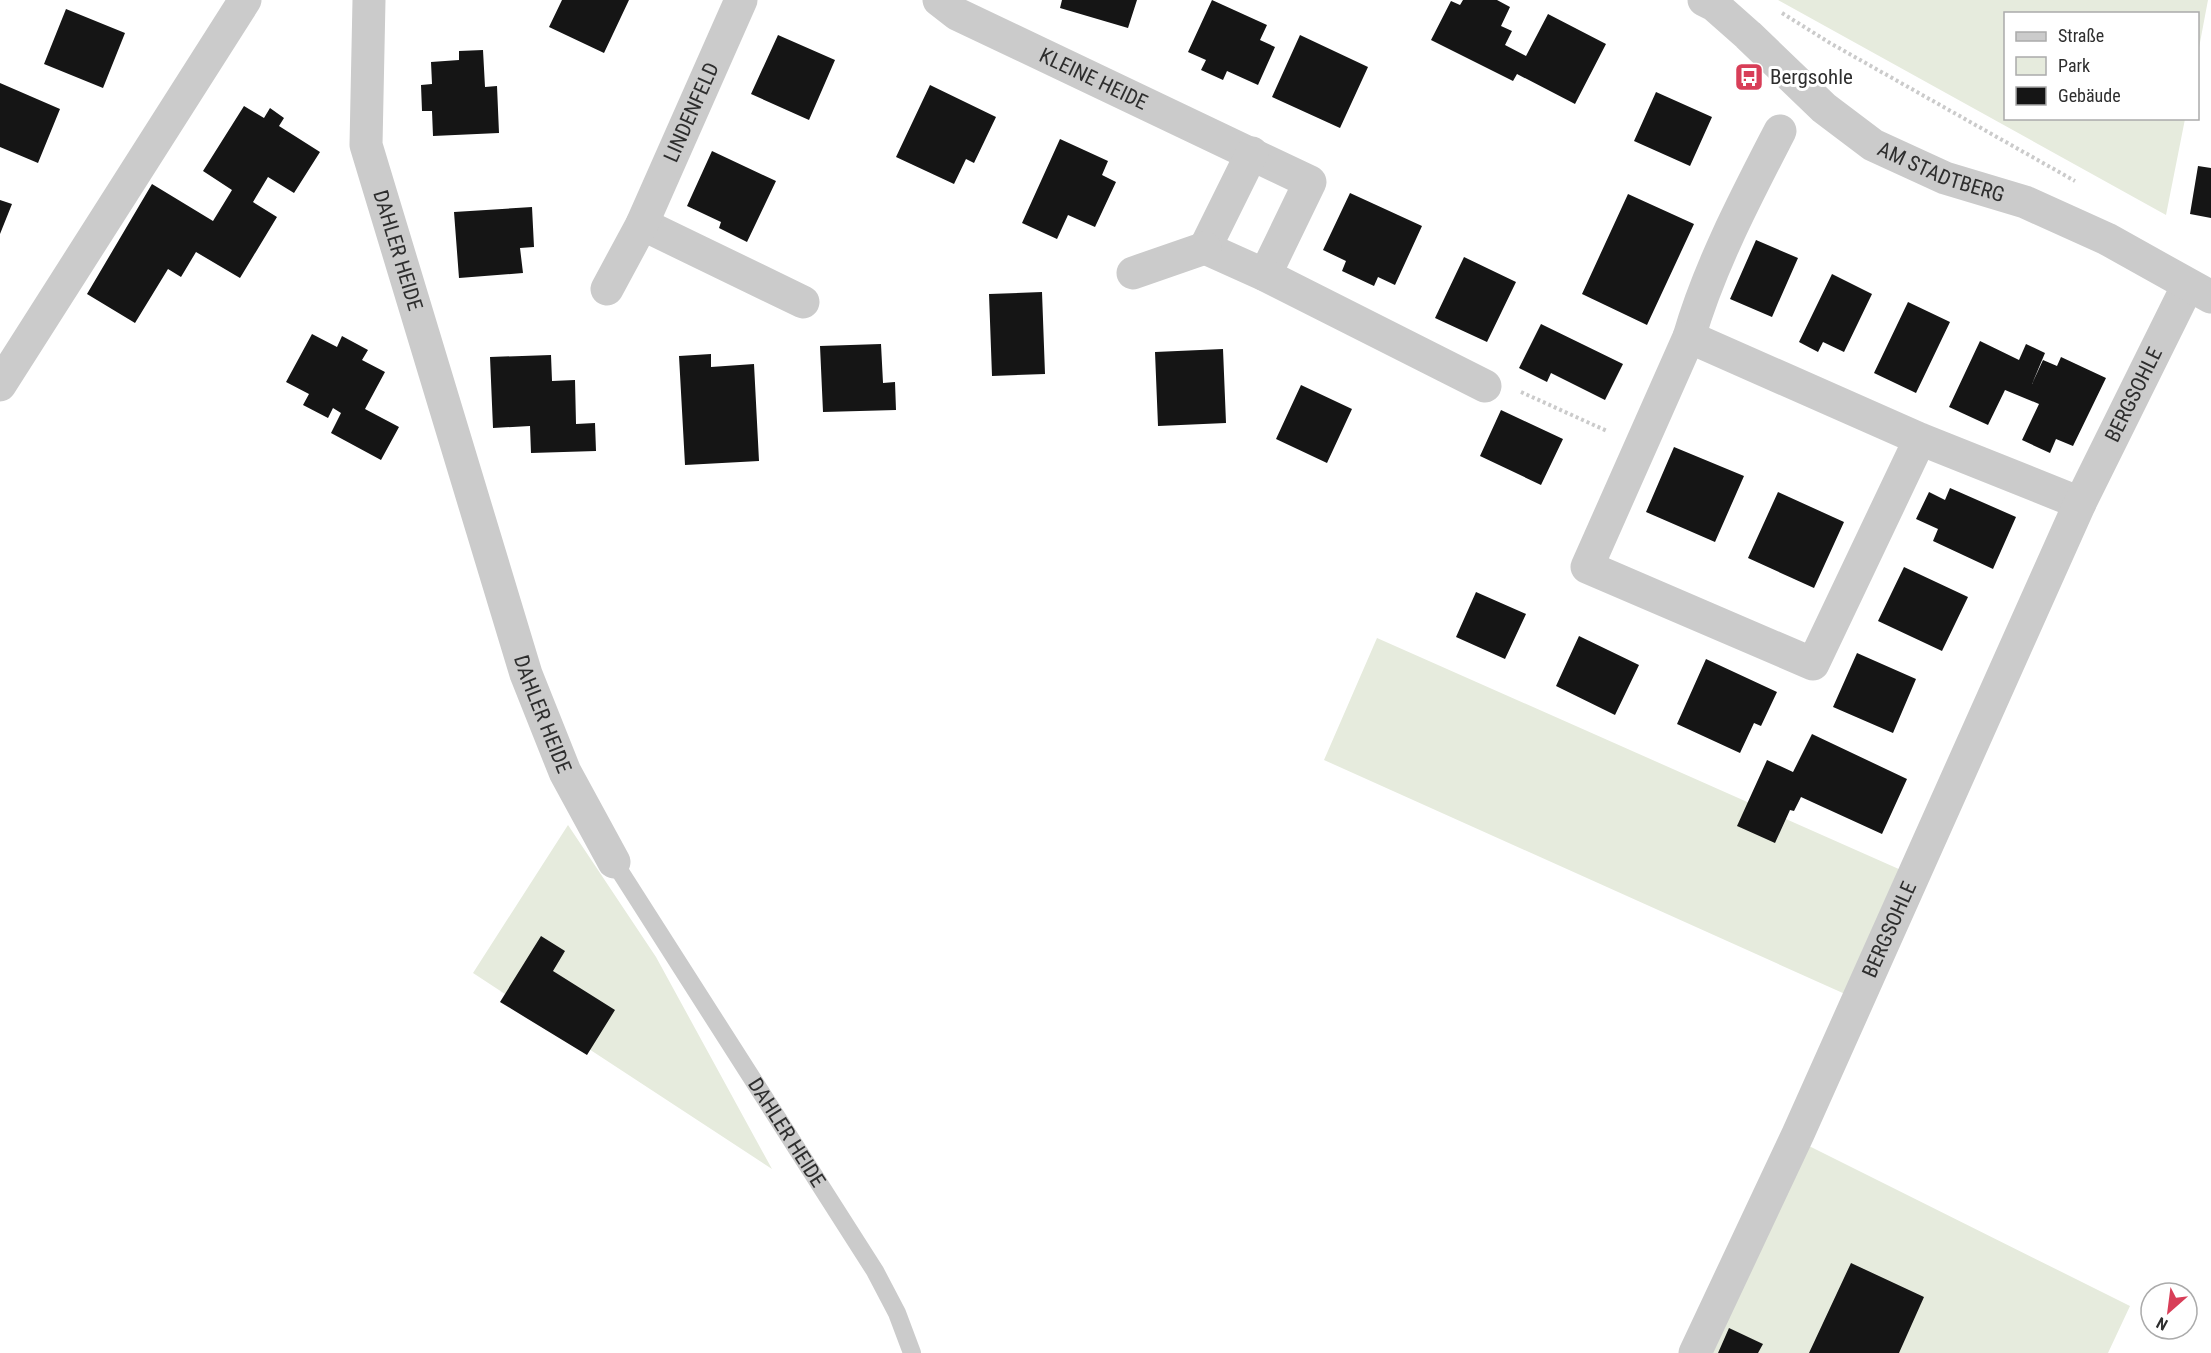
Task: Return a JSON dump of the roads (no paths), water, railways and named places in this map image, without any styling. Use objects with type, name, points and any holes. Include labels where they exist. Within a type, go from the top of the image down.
[{"type":"street","points":[[0,385],[245,0]]},
{"type":"street","name":"DAHLER HEIDE","points":[[369,0],[366,145],[525,674],[565,772],[614,862]]},
{"type":"street","name":"LINDENFELD","points":[[607,289],[642,224],[741,0]]},
{"type":"street","name":"KLEINE HEIDE","points":[[939,0],[957,14],[1310,182],[1265,275]]},
{"type":"street","name":"AM STADTBERG","points":[[1704,0],[1714,5],[1748,35],[1824,108],[1873,145],[1945,177],[2025,202],[2107,238],[2200,291]]},
{"type":"street","points":[[1780,131],[1751,188],[1701,298],[1689,337],[1587,567],[1813,664],[1920,439]]},
{"type":"street","points":[[1205,248],[1252,153]]},
{"type":"street","points":[[642,224],[802,302]]},
{"type":"street","points":[[1133,273],[1205,248],[1265,275],[1485,386]]},
{"type":"street","name":"BERGSOHLE","points":[[1695,1353],[1798,1134],[2080,503],[2200,291]]},
{"type":"street","points":[[1689,337],[1920,439],[2080,503]]},
{"type":"lane","name":"DAHLER HEIDE","points":[[614,862],[875,1271],[897,1313],[912,1353]]},
{"type":"place","name":"Bergsohle","points":[[1749,77]]}]
